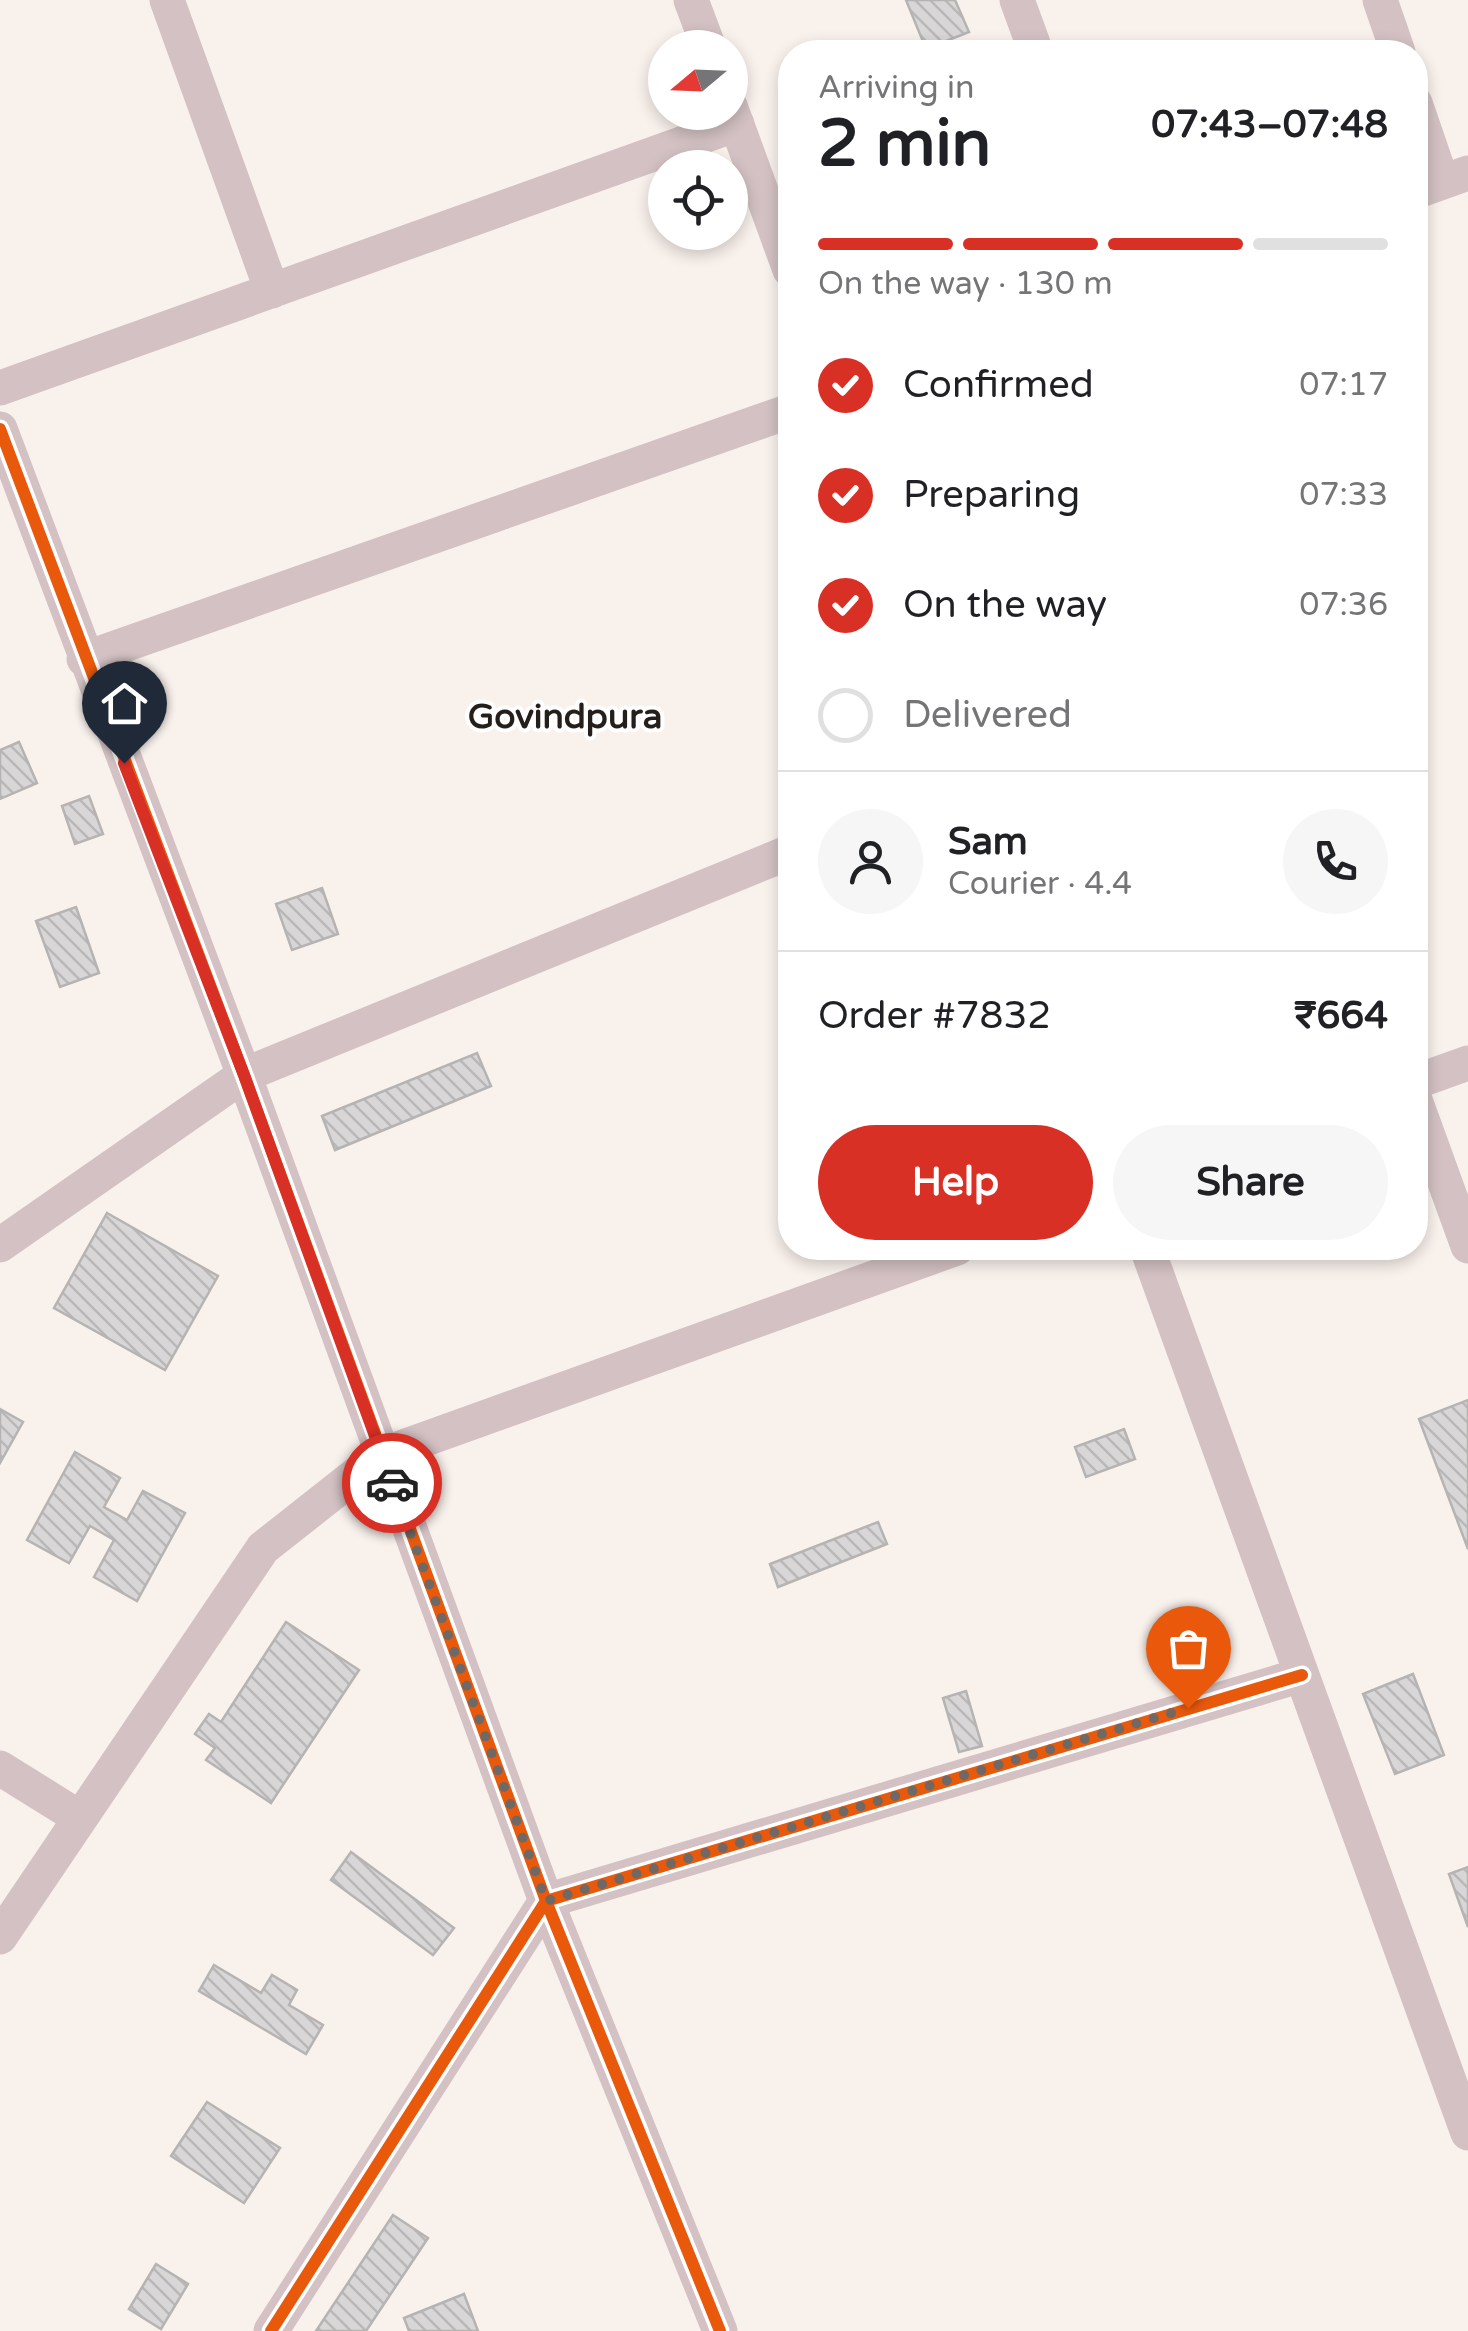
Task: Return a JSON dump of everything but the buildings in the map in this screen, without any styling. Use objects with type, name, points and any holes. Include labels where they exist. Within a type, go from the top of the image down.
[{"type":"street","points":[[167,0],[272,291]]},
{"type":"street","points":[[691,0],[702,30]]},
{"type":"street","points":[[1017,0],[1032,40]]},
{"type":"street","points":[[1380,0],[1394,40]]},
{"type":"street","points":[[0,388],[272,291],[694,130]]},
{"type":"street","points":[[739,130],[778,237]]},
{"type":"street","points":[[1428,141],[1442,182]]},
{"type":"street","points":[[84,659],[778,415]]},
{"type":"street","points":[[0,429],[244,1075],[546,1901],[720,2331]]},
{"type":"street","points":[[0,1245],[244,1075],[778,857]]},
{"type":"street","points":[[1428,1078],[1468,1064]]},
{"type":"street","points":[[1428,1136],[1468,1246]]},
{"type":"street","points":[[0,1938],[263,1548],[381,1455],[924,1260]]},
{"type":"street","points":[[1152,1260],[1468,2132]]},
{"type":"street","points":[[272,2331],[546,1901],[1302,1675]]},
{"type":"street","points":[[0,1768],[80,1818]]},
{"type":"cycle path","points":[[0,429],[244,1075],[546,1901],[720,2331]]},
{"type":"cycle path","points":[[271,2331],[546,1901],[1302,1675]]},
{"type":"way so far","points":[[392,1483],[546,1901],[1188,1708]]},
{"type":"district","name":"Govindpura","points":[[565,717]]},
{"type":"route","points":[[124,763],[244,1075],[392,1483]]}]
